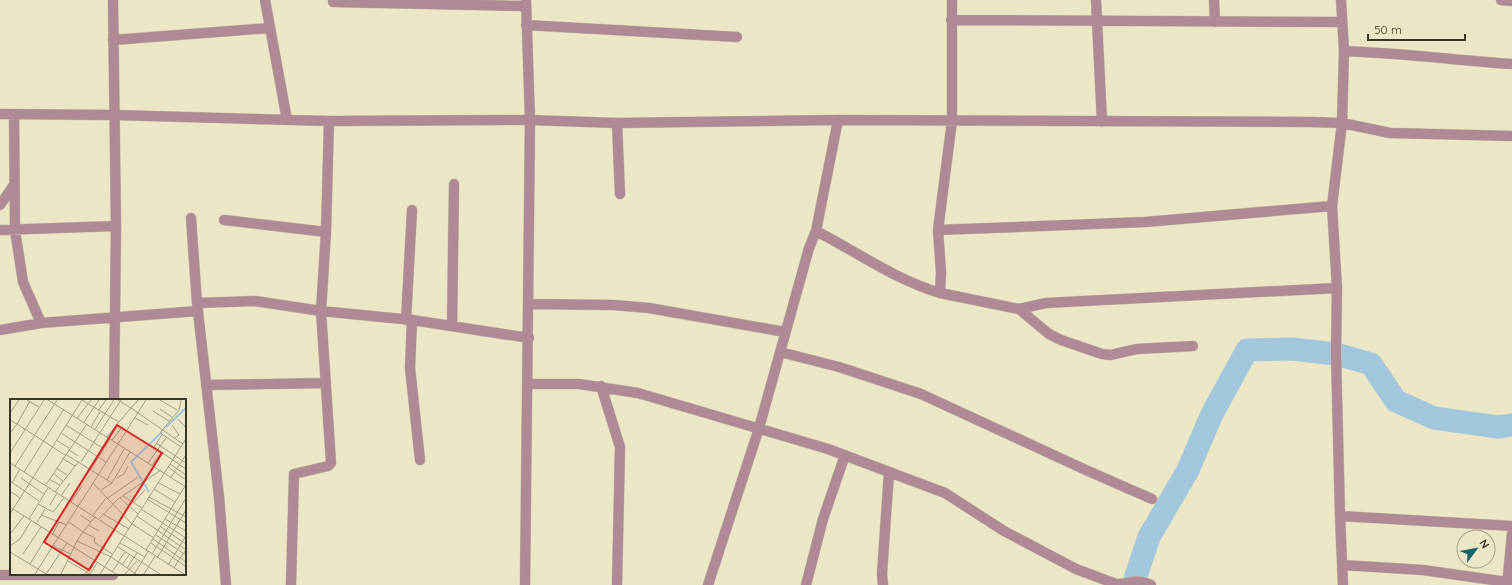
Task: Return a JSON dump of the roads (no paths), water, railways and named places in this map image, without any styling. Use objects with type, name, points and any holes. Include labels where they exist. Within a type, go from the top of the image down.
[{"type":"street","points":[[113,0],[116,226],[114,399]]},
{"type":"street","points":[[265,0],[287,120]]},
{"type":"street","points":[[940,293],[941,272],[938,230],[952,121],[952,0]]},
{"type":"street","points":[[1096,0],[1102,122]]},
{"type":"street","points":[[1214,0],[1215,22]]},
{"type":"street","points":[[1341,0],[1341,22],[1344,51],[1342,123],[1332,206],[1337,288],[1336,354],[1343,585]]},
{"type":"street","points":[[1501,0],[1512,1]]},
{"type":"street","points":[[333,2],[526,3],[530,120],[529,338],[525,585]]},
{"type":"street","points":[[951,20],[1341,22]]},
{"type":"street","points":[[526,25],[737,37]]},
{"type":"street","points":[[113,40],[270,28]]},
{"type":"street","points":[[1344,51],[1389,53],[1512,64]]},
{"type":"street","points":[[0,114],[114,115],[329,121],[530,120],[617,124],[838,120],[1302,122],[1342,123],[1390,133],[1512,136]]},
{"type":"street","points":[[14,114],[15,230],[23,282],[41,323]]},
{"type":"street","points":[[708,585],[759,428],[809,248],[816,231],[838,120]]},
{"type":"street","points":[[290,585],[294,474],[328,466],[331,463],[321,312],[326,232],[329,121]]},
{"type":"street","points":[[617,124],[620,194]]},
{"type":"street","points":[[452,326],[454,184]]},
{"type":"street","points":[[0,205],[14,185]]},
{"type":"street","points":[[938,230],[1144,222],[1332,206]]},
{"type":"street","points":[[412,210],[409,320],[410,368],[420,460]]},
{"type":"street","points":[[191,218],[197,307],[219,497],[226,585]]},
{"type":"street","points":[[224,220],[326,232]]},
{"type":"street","points":[[0,230],[116,226]]},
{"type":"street","points":[[816,231],[895,275],[921,287],[940,293],[1019,309],[1046,303],[1337,288]]},
{"type":"street","points":[[0,330],[41,323],[115,319],[197,307],[255,301],[321,312],[409,320],[529,338]]},
{"type":"street","points":[[529,304],[613,305],[649,308],[785,332]]},
{"type":"street","points":[[1019,309],[1049,334],[1061,340],[1102,354],[1110,355],[1151,348],[1192,346]]},
{"type":"street","points":[[780,352],[839,367],[921,394],[1088,471],[1152,498]]},
{"type":"street","points":[[206,386],[325,383]]},
{"type":"street","points":[[528,384],[579,384],[601,386],[638,393],[845,455],[945,493],[1004,532],[1076,569],[1116,584],[1122,585],[1135,581],[1151,585]]},
{"type":"street","points":[[601,386],[620,447],[617,585]]},
{"type":"street","points":[[806,585],[823,519],[845,455]]},
{"type":"street","points":[[883,585],[882,574],[888,472]]},
{"type":"street","points":[[1340,516],[1512,526]]},
{"type":"street","points":[[1342,565],[1423,570],[1507,583],[1512,534]]},
{"type":"street","points":[[0,575],[113,578]]},
{"type":"waterway","points":[[1133,585],[1149,537],[1188,470],[1212,414],[1247,350],[1292,349],[1336,354],[1371,364],[1396,401],[1434,418],[1498,427],[1512,425]]}]
